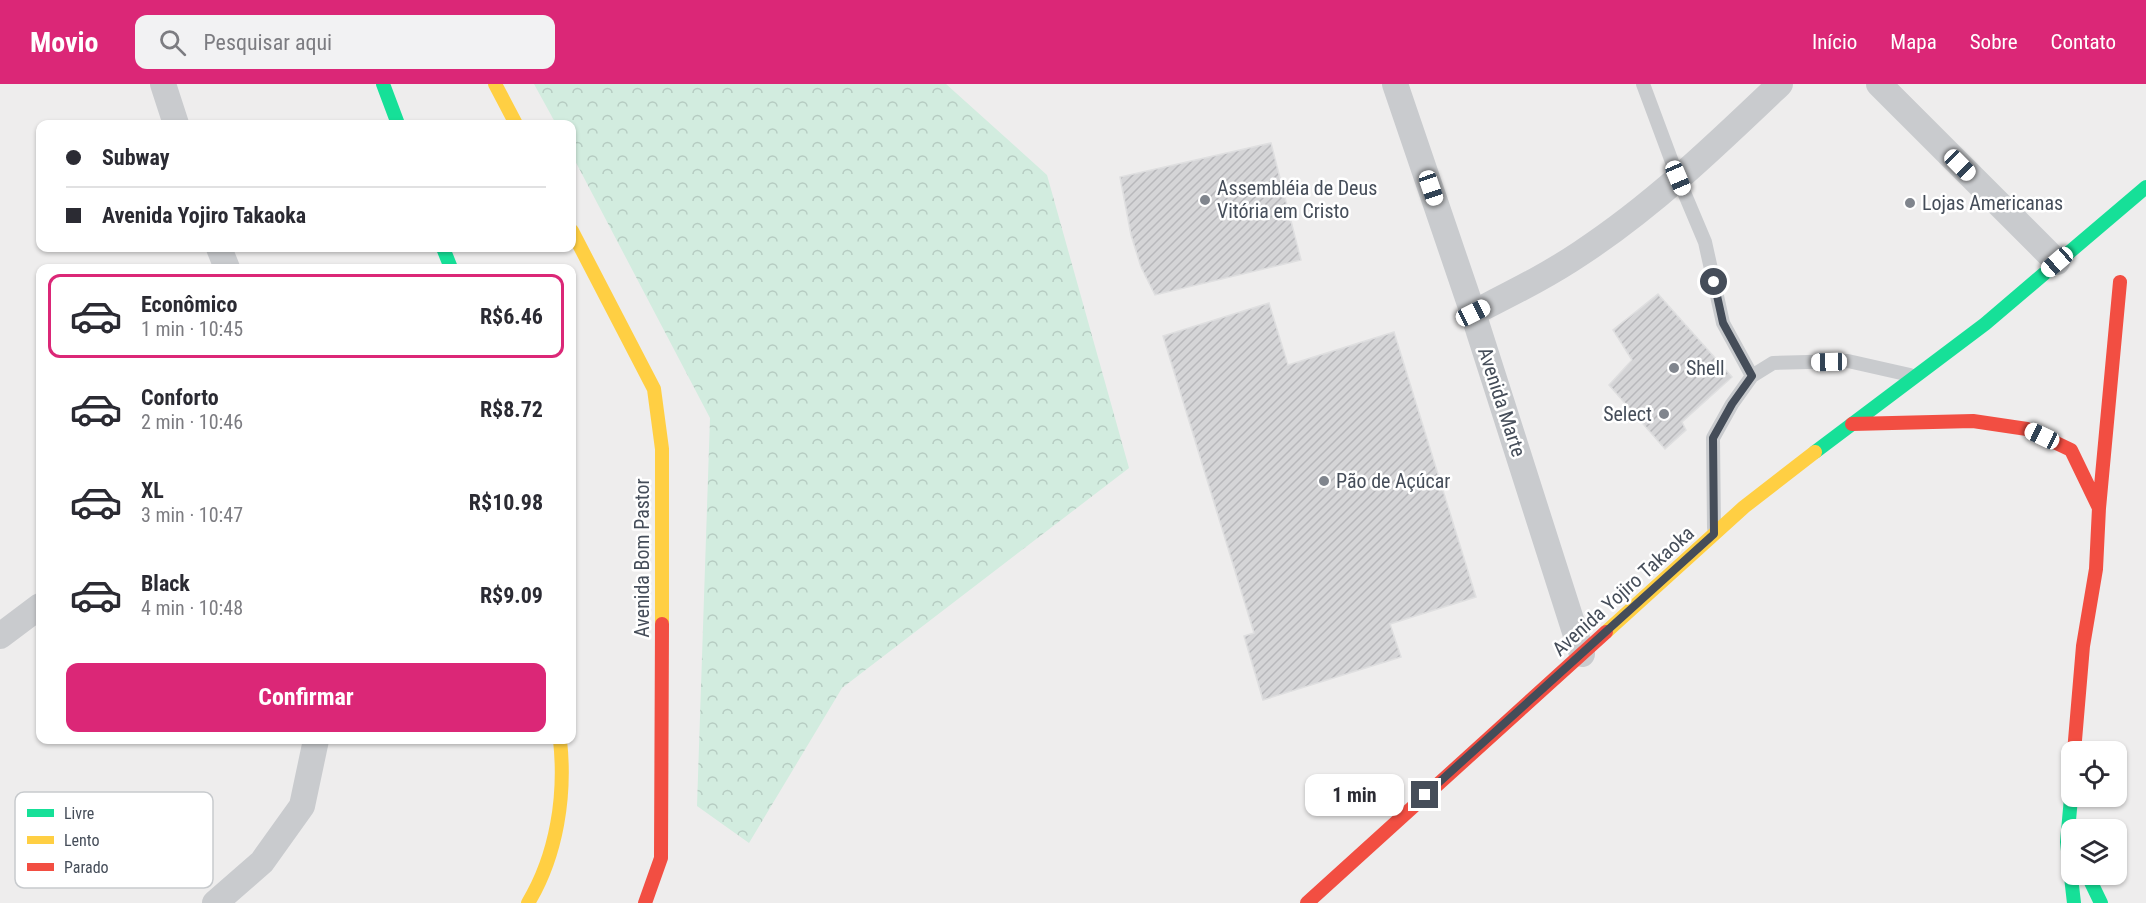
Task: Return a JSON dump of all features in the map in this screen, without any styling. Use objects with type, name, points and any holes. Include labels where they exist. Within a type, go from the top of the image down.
[{"type":"main road","points":[[384,84],[397,120]]},
{"type":"main road","points":[[495,84],[514,120]]},
{"type":"main road","name":"Avenida Yojiro Takaoka","points":[[1307,903],[1744,507],[1985,324],[2146,187]]},
{"type":"main road","name":"Avenida Bom Pastor","points":[[576,239],[654,389],[662,449],[661,858],[645,903]]},
{"type":"main road","points":[[2075,741],[2083,646],[2096,569],[2099,508],[2120,282]]},
{"type":"main road","points":[[1852,424],[1973,421],[2027,429],[2071,450],[2099,508]]},
{"type":"main road","points":[[528,903],[551,851],[562,810],[563,760],[561,744]]},
{"type":"main road","points":[[2072,885],[2074,903]]},
{"type":"main road","points":[[2092,885],[2101,903]]},
{"type":"street","points":[[163,84],[175,120]]},
{"type":"street","name":"Avenida Marte","points":[[1395,84],[1473,313],[1582,654]]},
{"type":"street","points":[[1473,313],[1529,285],[1582,252],[1655,198],[1699,161],[1780,84]]},
{"type":"street","points":[[1879,84],[2057,262]]},
{"type":"street","points":[[0,636],[36,609]]},
{"type":"street","points":[[215,903],[262,862],[302,806],[315,744]]},
{"type":"lane","points":[[1642,84],[1705,242],[1723,323],[1752,376]]},
{"type":"lane","points":[[1714,534],[1713,438],[1732,404],[1752,376],[1773,363],[1848,361],[1915,376]]},
{"type":"green space","points":[[534,84],[946,84],[1047,175],[1129,468],[842,688],[749,843],[697,806],[710,418],[576,163],[576,120],[554,120]]},
{"type":"building","name":"Assembléia de Deus Vitória em Cristo","points":[[1271,143],[1301,260],[1155,295],[1141,267],[1131,235],[1120,177]]},
{"type":"building","name":"Shell","points":[[1658,294],[1732,377],[1682,422],[1686,430],[1665,449],[1609,385],[1632,360],[1613,330]]},
{"type":"building","name":"Pão de Açúcar","points":[[1269,303],[1288,365],[1394,332],[1476,597],[1390,624],[1401,657],[1263,700],[1244,636],[1254,633],[1163,336]]},
{"type":"traffic: fast","points":[[383,84],[396,120]]},
{"type":"traffic: fast","points":[[1815,452],[1985,324],[2146,187]]},
{"type":"traffic: fast","points":[[445,252],[449,264]]},
{"type":"traffic: fast","points":[[2070,807],[2067,842],[2074,903]]},
{"type":"traffic: fast","points":[[2092,885],[2101,903]]},
{"type":"traffic: slow","points":[[495,84],[514,120]]},
{"type":"traffic: slow","points":[[576,239],[654,389],[662,449],[662,624]]},
{"type":"traffic: slow","points":[[1606,632],[1744,507],[1815,452]]},
{"type":"traffic: slow","points":[[528,903],[546,865],[557,824],[562,782],[560,744]]},
{"type":"traffic: jam","points":[[2099,508],[2120,282]]},
{"type":"traffic: jam","points":[[1852,424],[1973,421],[2027,429],[2071,450],[2099,508],[2096,569],[2083,646],[2075,741]]},
{"type":"traffic: jam","points":[[645,903],[661,858],[662,624]]},
{"type":"traffic: jam","points":[[1307,903],[1606,632]]},
{"type":"place","name":"Assembléia de Deus Vitória em Cristo","points":[[1205,200]]},
{"type":"place","name":"Lojas Americanas","points":[[1910,203]]},
{"type":"place","name":"Shell","points":[[1674,368]]},
{"type":"place","name":"Select","points":[[1664,414]]},
{"type":"place","name":"Pão de Açúcar","points":[[1324,481]]},
{"type":"route","points":[[1425,795],[1714,534],[1713,438],[1732,404],[1752,376],[1723,323],[1714,282]]}]
